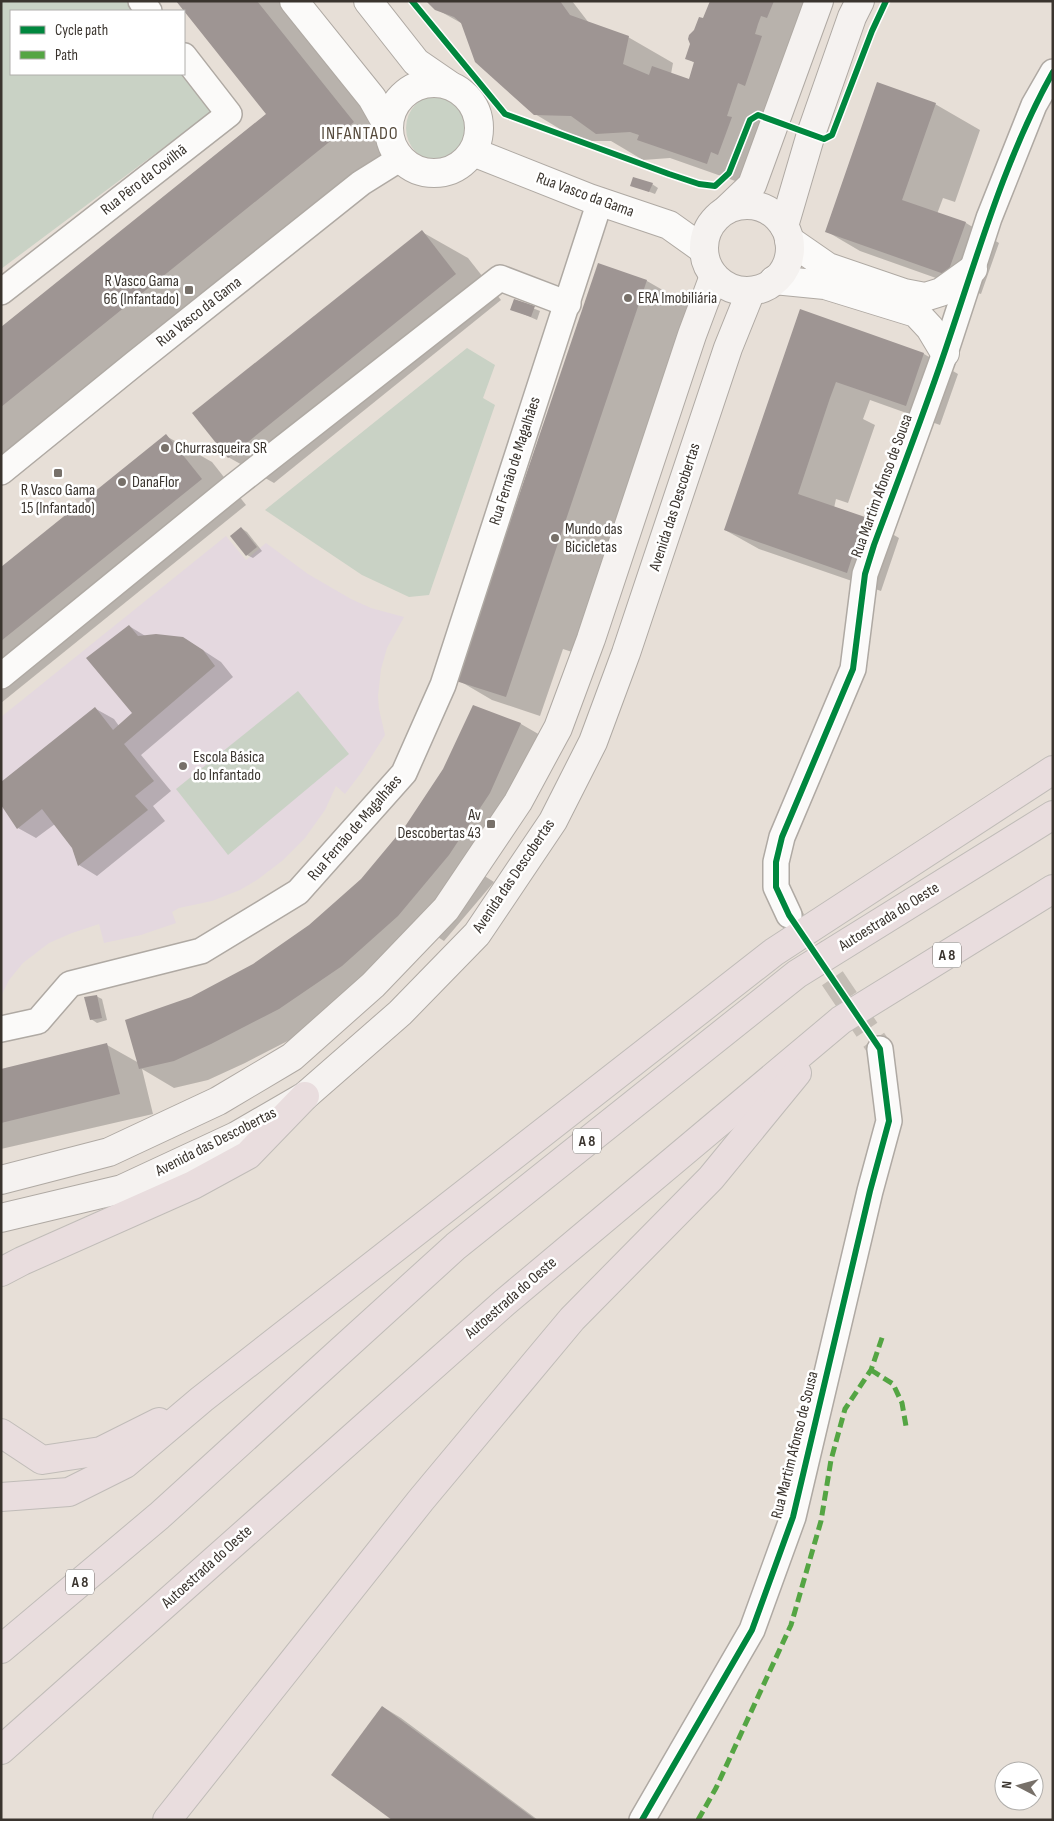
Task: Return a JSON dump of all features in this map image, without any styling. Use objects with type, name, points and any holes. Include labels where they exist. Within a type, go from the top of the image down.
[{"type":"highway","points":[[1,1497],[69,1492],[125,1464],[202,1399],[774,952],[1053,770]]},
{"type":"highway","name":"Autoestrada do Oeste","points":[[1,1649],[159,1516],[456,1246],[789,981],[1053,815]]},
{"type":"highway","name":"Autoestrada do Oeste","points":[[1,1750],[504,1302],[841,1020],[1053,890]]},
{"type":"highway","points":[[167,1820],[421,1500],[566,1326],[711,1178],[841,1020]]},
{"type":"highway","points":[[1,1272],[22,1260],[192,1185],[248,1155],[305,1096]]},
{"type":"highway","points":[[1,1433],[42,1460],[101,1451],[202,1399]]},
{"type":"main road","points":[[713,229],[736,206],[752,205],[766,209],[778,218],[786,233],[789,255],[784,268],[763,286],[737,290],[723,284],[714,276],[704,257],[713,229],[752,185],[819,1]]},
{"type":"main road","points":[[786,233],[812,134],[852,17],[860,1]]},
{"type":"main road","points":[[33,1211],[13,1177],[109,1152],[218,1101],[292,1057],[373,985],[446,909],[518,802],[558,728],[591,639],[689,344],[714,276]]},
{"type":"main road","name":"Avenida das Descobertas","points":[[1,1218],[122,1189],[236,1136],[305,1096],[400,1013],[477,934],[553,821],[593,742],[623,662],[728,348],[763,286]]},
{"type":"street","points":[[294,1],[372,98],[389,128],[392,143],[401,158],[411,167],[426,172],[441,172],[458,166],[473,152],[480,127],[475,109],[468,97],[462,92],[416,62],[368,1]]},
{"type":"street","name":"Rua Pêro da Covilhã","points":[[1,292],[228,114],[185,57]]},
{"type":"street","name":"Rua Martim Afonso de Sousa","points":[[789,915],[776,887],[776,862],[782,837],[853,669],[864,574],[945,353],[989,218],[1034,106],[1053,72]]},
{"type":"street","points":[[389,128],[392,110],[403,95],[418,85],[426,83],[448,84]]},
{"type":"street","name":"Rua Vasco da Gama","points":[[473,152],[600,201],[669,225],[713,229]]},
{"type":"street","name":"Rua Vasco da Gama","points":[[1,472],[361,183],[401,158]]},
{"type":"street","name":"Rua Fernão de Magalhães","points":[[1,1029],[38,1021],[70,984],[201,951],[298,892],[404,773],[442,685],[568,304],[600,201]]},
{"type":"street","points":[[786,233],[828,267],[904,293],[925,297],[941,292],[973,269]]},
{"type":"street","points":[[1,676],[233,487],[500,278],[568,304]]},
{"type":"street","points":[[763,286],[825,285],[916,313],[930,328],[945,353]]},
{"type":"street","name":"Rua Martim Afonso de Sousa","points":[[642,1820],[752,1630],[793,1517],[870,1191],[889,1120],[880,1049]]},
{"type":"shaded area","points":[[1,1],[126,1],[133,10],[10,10],[10,75],[182,75],[211,112],[1,269]]},
{"type":"shaded area","points":[[440,94],[453,97],[464,104],[471,115],[474,128],[471,141],[464,152],[453,159],[440,162],[427,159],[416,152],[409,141],[406,128],[409,115],[416,104],[427,97]]},
{"type":"shaded area","points":[[467,348],[495,365],[483,398],[495,405],[429,595],[409,597],[362,575],[265,510]]},
{"type":"shaded area","name":"Escola Básica do Infantado","points":[[226,536],[246,560],[266,543],[308,574],[351,599],[371,608],[404,617],[387,648],[381,669],[378,696],[385,735],[345,794],[336,786],[325,810],[305,838],[282,861],[257,880],[240,890],[212,901],[179,908],[172,912],[176,923],[141,935],[104,943],[99,924],[49,943],[23,963],[9,980],[1,996],[1,717]]},
{"type":"shaded area","points":[[298,691],[349,754],[228,855],[176,789]]},
{"type":"building","points":[[176,1],[257,1],[354,122],[1,407],[1,327],[266,114]]},
{"type":"building","points":[[426,1],[560,1],[570,15],[629,36],[623,64],[649,75],[652,66],[689,79],[694,62],[685,59],[690,44],[689,35],[694,30],[699,17],[703,18],[710,1],[774,1],[767,18],[761,16],[758,24],[755,34],[762,36],[745,86],[738,83],[727,116],[732,117],[718,155],[711,152],[707,164],[637,140],[639,135],[630,132],[596,134],[571,116],[534,115],[475,62],[461,23],[454,17],[435,10]]},
{"type":"building","points":[[877,82],[936,103],[902,200],[966,222],[947,275],[825,232]]},
{"type":"building","points":[[633,177],[653,183],[649,192],[630,186]]},
{"type":"building","points":[[422,230],[456,274],[228,458],[192,413]]},
{"type":"building","points":[[598,263],[647,280],[506,697],[456,681]]},
{"type":"building","points":[[514,299],[535,306],[531,317],[510,310]]},
{"type":"building","points":[[800,309],[924,353],[906,406],[836,382],[830,398],[798,494],[865,517],[847,573],[724,530]]},
{"type":"building","points":[[166,434],[202,479],[1,641],[1,567]]},
{"type":"building","points":[[241,527],[257,547],[246,556],[230,536]]},
{"type":"building","points":[[129,625],[138,636],[156,634],[183,637],[203,650],[215,666],[124,744],[154,781],[135,796],[148,810],[78,866],[72,848],[42,809],[17,829],[1,805],[1,782],[95,707],[113,730],[132,713],[86,658]]},
{"type":"building","points":[[473,705],[521,723],[490,793],[449,855],[398,916],[342,966],[279,1009],[174,1061],[139,1069],[125,1020],[191,997],[253,964],[309,925],[361,879],[406,825],[443,769]]},
{"type":"building","points":[[97,995],[102,1018],[90,1020],[84,997]]},
{"type":"building","points":[[107,1043],[120,1094],[1,1123],[1,1069]]},
{"type":"building","points":[[382,1706],[536,1820],[392,1820],[331,1775]]},
{"type":"tunnel","points":[[791,917],[880,1049]]},
{"type":"marked path","points":[[698,1820],[716,1788],[791,1625],[821,1521],[831,1460],[845,1409],[871,1370],[883,1335]]},
{"type":"marked path","points":[[871,1370],[893,1384],[902,1403],[906,1426]]},
{"type":"cycle path","points":[[412,1],[505,114],[669,174],[699,184],[715,186],[729,173],[750,120],[758,115],[824,139],[832,135],[872,31],[886,1]]},
{"type":"cycle path","points":[[642,1820],[752,1630],[793,1517],[870,1191],[889,1121],[880,1049],[789,915],[776,887],[776,862],[782,837],[853,669],[865,574],[874,545],[932,388],[1008,168],[1053,72]]},
{"type":"place","name":"R Vasco Gama 66 (Infantado)","points":[[189,290]]},
{"type":"place","name":"ERA Imobiliária","points":[[628,298]]},
{"type":"place","name":"Churrasqueira SR","points":[[165,448]]},
{"type":"place","name":"R Vasco Gama 15 (Infantado)","points":[[58,473]]},
{"type":"place","name":"DanaFlor","points":[[122,482]]},
{"type":"place","name":"Mundo das Bicicletas","points":[[555,538]]},
{"type":"place","name":"Escola Básica do Infantado","points":[[183,766]]},
{"type":"place","name":"Av Descobertas 43","points":[[491,824]]},
{"type":"district","name":"INFANTADO","points":[[360,133]]}]
